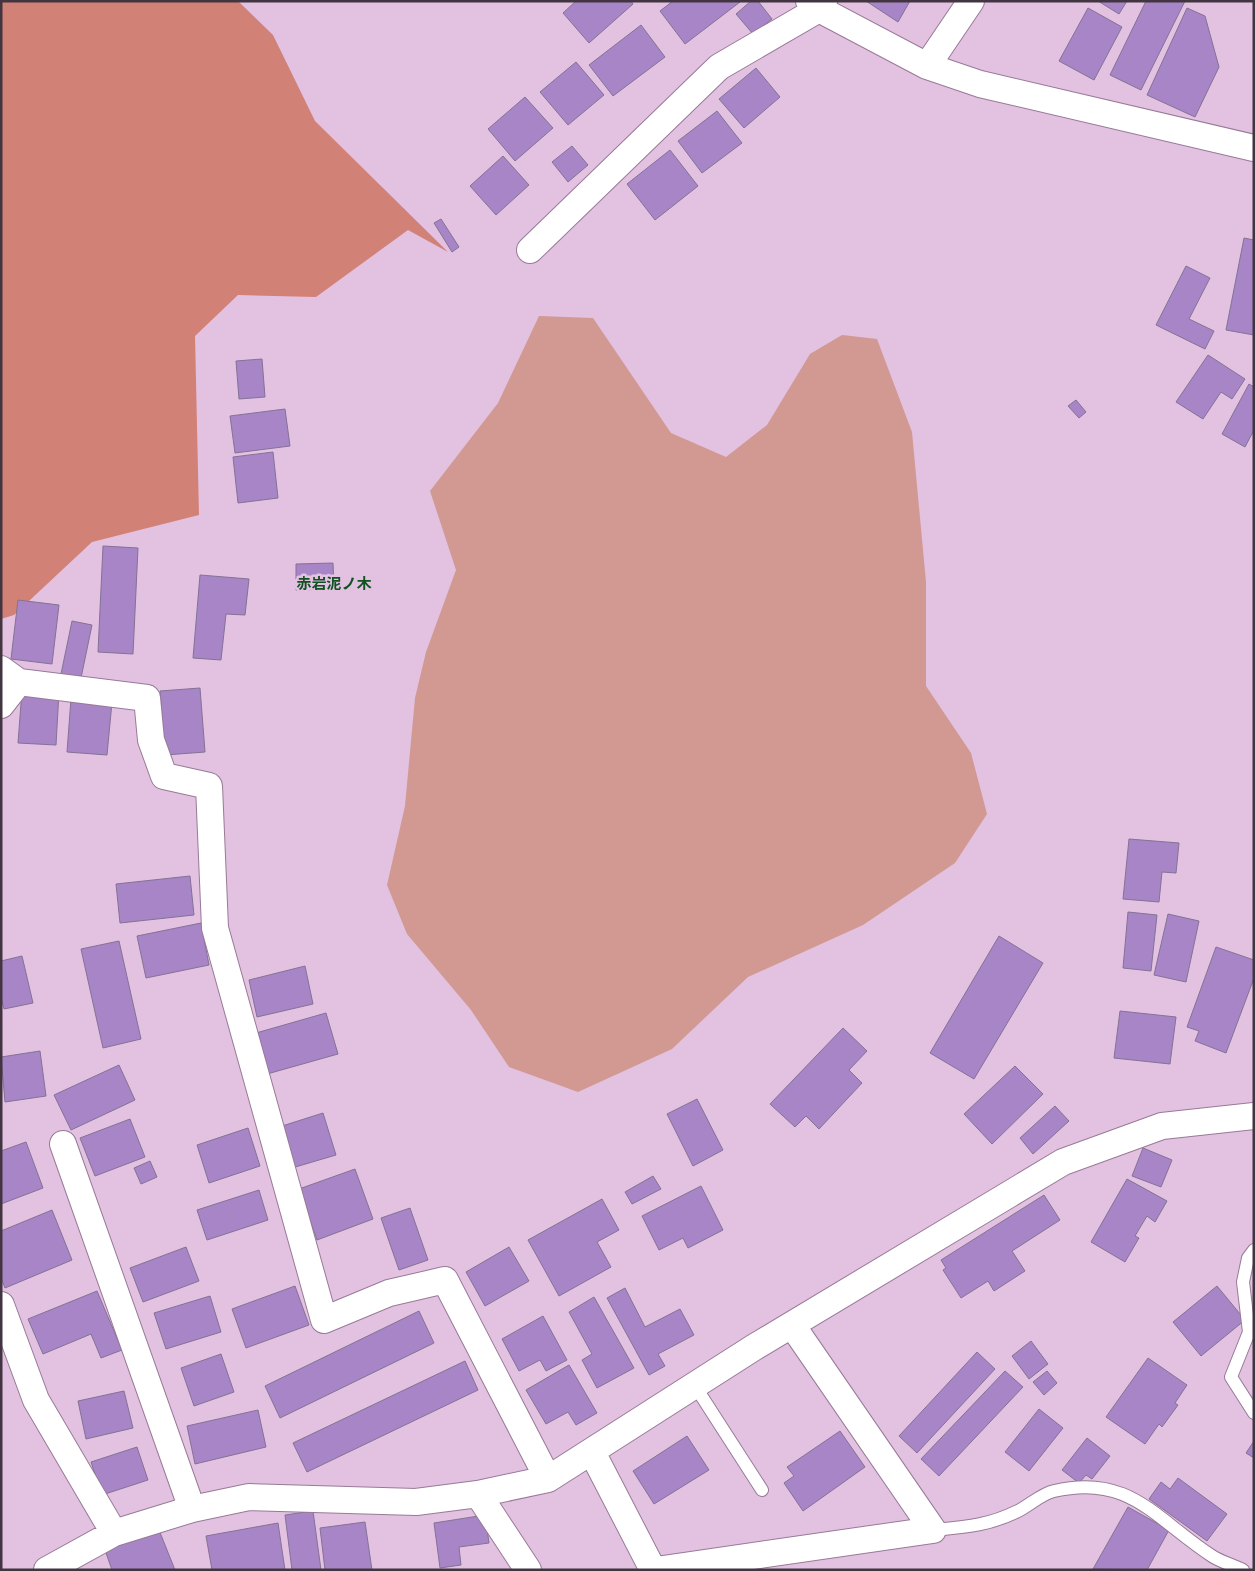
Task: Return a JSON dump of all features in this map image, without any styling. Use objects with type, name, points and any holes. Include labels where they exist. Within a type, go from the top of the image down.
[{"type":"street","points":[[927,66],[971,1]]},
{"type":"street","points":[[530,250],[719,67],[817,4],[927,66],[980,84],[1254,148]]},
{"type":"street","points":[[1,705],[10,676],[147,698],[151,740],[164,776],[209,786],[215,928],[324,1320],[388,1293],[445,1280],[548,1479]]},
{"type":"street","points":[[47,1570],[114,1533],[192,1509],[249,1497],[416,1502],[478,1494],[548,1479],[792,1325],[1063,1162],[1162,1126],[1254,1116]]},
{"type":"street","points":[[64,1144],[192,1509]]},
{"type":"street","points":[[1,1305],[36,1400],[114,1533]]},
{"type":"street","points":[[592,1452],[654,1570],[933,1530],[792,1325]]},
{"type":"street","points":[[478,1494],[528,1570]]},
{"type":"lane","points":[[1254,1250],[1248,1258],[1243,1282],[1249,1332],[1231,1378],[1254,1413]]},
{"type":"lane","points":[[695,1386],[762,1490]]},
{"type":"lane","points":[[933,1530],[986,1524],[1019,1510],[1051,1492],[1083,1486],[1114,1490],[1147,1506],[1213,1557],[1243,1570]]},
{"type":"shaded area","points":[[1,1],[238,1],[273,35],[315,121],[448,252],[408,230],[316,297],[238,295],[195,336],[199,515],[92,542],[14,615],[1,619]]},
{"type":"shaded area","points":[[539,316],[593,318],[671,433],[726,457],[767,425],[810,354],[842,335],[877,339],[912,432],[926,582],[926,686],[971,753],[987,814],[955,863],[863,925],[748,977],[672,1049],[578,1092],[509,1067],[471,1010],[407,934],[387,885],[405,806],[415,698],[426,652],[456,570],[430,491],[498,403]]},
{"type":"building","points":[[576,1],[631,1],[633,4],[589,43],[563,13]]},
{"type":"building","points":[[673,1],[740,2],[685,44],[660,11]]},
{"type":"building","points":[[751,1],[758,1],[772,19],[753,34],[736,14]]},
{"type":"building","points":[[866,1],[910,1],[898,22]]},
{"type":"building","points":[[1098,1],[1127,1],[1119,14]]},
{"type":"building","points":[[1146,1],[1185,1],[1141,90],[1110,75]]},
{"type":"building","points":[[1088,8],[1122,27],[1094,80],[1059,61]]},
{"type":"building","points":[[1187,8],[1205,16],[1219,67],[1195,117],[1147,95]]},
{"type":"building","points":[[641,25],[665,57],[613,96],[589,65]]},
{"type":"building","points":[[576,62],[604,95],[568,125],[540,92]]},
{"type":"building","points":[[756,68],[780,97],[744,128],[719,99]]},
{"type":"building","points":[[525,97],[553,128],[515,161],[488,129]]},
{"type":"building","points":[[717,111],[742,143],[702,173],[678,141]]},
{"type":"building","points":[[572,146],[588,165],[568,182],[552,162]]},
{"type":"building","points":[[670,150],[698,186],[655,220],[627,184]]},
{"type":"building","points":[[503,156],[529,185],[496,215],[470,186]]},
{"type":"building","points":[[441,219],[459,247],[452,252],[434,223]]},
{"type":"building","points":[[1244,238],[1254,240],[1254,335],[1226,330]]},
{"type":"building","points":[[1186,266],[1210,278],[1189,319],[1214,331],[1205,349],[1156,325]]},
{"type":"building","points":[[1208,355],[1245,379],[1232,399],[1221,392],[1203,419],[1176,402]]},
{"type":"building","points":[[262,359],[265,397],[239,399],[236,361]]},
{"type":"building","points":[[1249,384],[1254,387],[1254,430],[1245,447],[1222,434]]},
{"type":"building","points":[[1076,400],[1086,412],[1079,418],[1068,406]]},
{"type":"building","points":[[285,409],[290,446],[235,453],[230,416]]},
{"type":"building","points":[[273,452],[278,498],[238,503],[233,457]]},
{"type":"building","points":[[103,546],[138,548],[133,654],[98,652]]},
{"type":"building","points":[[333,563],[334,589],[296,590],[296,564]]},
{"type":"building","points":[[200,575],[249,579],[245,615],[226,614],[221,660],[193,658]]},
{"type":"building","points":[[18,600],[59,605],[52,664],[11,659]]},
{"type":"building","points":[[72,621],[92,625],[81,678],[61,674]]},
{"type":"building","points":[[200,688],[205,752],[165,755],[160,691]]},
{"type":"building","points":[[22,690],[59,692],[56,745],[18,743]]},
{"type":"building","points":[[71,699],[112,702],[107,755],[67,752]]},
{"type":"building","points":[[1129,839],[1179,843],[1176,873],[1162,872],[1159,902],[1123,899]]},
{"type":"building","points":[[190,876],[194,915],[120,923],[116,884]]},
{"type":"building","points":[[1128,912],[1157,915],[1151,971],[1123,968]]},
{"type":"building","points":[[1168,914],[1199,921],[1186,982],[1154,975]]},
{"type":"building","points":[[201,923],[209,965],[146,978],[137,936]]},
{"type":"building","points":[[999,936],[1043,963],[974,1079],[930,1053]]},
{"type":"building","points":[[119,941],[141,1039],[103,1048],[81,949]]},
{"type":"building","points":[[1216,947],[1254,960],[1254,978],[1226,1053],[1195,1041],[1199,1031],[1187,1027]]},
{"type":"building","points":[[22,956],[33,1003],[4,1009],[1,997],[1,961]]},
{"type":"building","points":[[305,966],[313,1004],[257,1017],[249,980]]},
{"type":"building","points":[[1120,1011],[1176,1017],[1170,1064],[1114,1058]]},
{"type":"building","points":[[326,1013],[338,1054],[267,1074],[256,1033]]},
{"type":"building","points":[[843,1028],[867,1051],[849,1070],[862,1083],[819,1129],[806,1116],[795,1127],[770,1104]]},
{"type":"building","points":[[40,1051],[46,1096],[5,1102],[1,1057]]},
{"type":"building","points":[[119,1065],[135,1100],[71,1130],[54,1095]]},
{"type":"building","points":[[1015,1066],[1043,1094],[992,1144],[964,1114]]},
{"type":"building","points":[[697,1099],[723,1150],[693,1166],[667,1114]]},
{"type":"building","points":[[1055,1106],[1069,1121],[1033,1154],[1020,1138]]},
{"type":"building","points":[[323,1113],[336,1155],[292,1168],[279,1127]]},
{"type":"building","points":[[130,1119],[145,1157],[95,1176],[80,1138]]},
{"type":"building","points":[[248,1128],[260,1166],[209,1183],[197,1145]]},
{"type":"building","points":[[26,1142],[43,1188],[1,1204],[1,1151]]},
{"type":"building","points":[[1143,1148],[1172,1160],[1161,1187],[1132,1176]]},
{"type":"building","points":[[150,1161],[157,1177],[141,1184],[134,1168]]},
{"type":"building","points":[[355,1169],[373,1219],[317,1240],[299,1189]]},
{"type":"building","points":[[653,1176],[661,1189],[632,1204],[625,1192]]},
{"type":"building","points":[[1127,1179],[1167,1201],[1155,1222],[1147,1216],[1135,1236],[1139,1238],[1125,1262],[1091,1242]]},
{"type":"building","points":[[701,1186],[723,1230],[688,1248],[683,1238],[659,1250],[642,1216]]},
{"type":"building","points":[[259,1190],[268,1220],[207,1240],[197,1210]]},
{"type":"building","points":[[1044,1195],[1060,1220],[1012,1251],[1025,1271],[994,1291],[988,1281],[961,1298],[943,1270],[946,1268],[941,1260]]},
{"type":"building","points":[[602,1199],[619,1230],[597,1242],[611,1267],[559,1296],[528,1240]]},
{"type":"building","points":[[410,1208],[428,1260],[399,1270],[381,1218]]},
{"type":"building","points":[[52,1210],[72,1260],[5,1288],[1,1278],[1,1231]]},
{"type":"building","points":[[186,1247],[199,1281],[143,1302],[130,1268]]},
{"type":"building","points":[[509,1247],[529,1281],[485,1306],[466,1272]]},
{"type":"building","points":[[295,1286],[309,1325],[246,1348],[232,1309]]},
{"type":"building","points":[[1217,1286],[1245,1320],[1201,1356],[1173,1322]]},
{"type":"building","points":[[625,1288],[645,1327],[680,1309],[694,1335],[658,1354],[665,1366],[649,1375],[607,1298]]},
{"type":"building","points":[[97,1291],[122,1350],[101,1358],[91,1334],[43,1354],[28,1319]]},
{"type":"building","points":[[210,1296],[221,1332],[166,1349],[154,1313]]},
{"type":"building","points":[[594,1297],[634,1368],[597,1388],[582,1360],[592,1354],[569,1312]]},
{"type":"building","points":[[419,1311],[434,1343],[280,1418],[265,1386]]},
{"type":"building","points":[[543,1316],[567,1360],[546,1371],[540,1360],[519,1371],[502,1339]]},
{"type":"building","points":[[1031,1341],[1048,1364],[1029,1379],[1012,1356]]},
{"type":"building","points":[[977,1352],[995,1369],[917,1453],[899,1436]]},
{"type":"building","points":[[221,1354],[234,1392],[194,1406],[181,1368]]},
{"type":"building","points":[[1148,1358],[1187,1385],[1175,1403],[1178,1405],[1162,1427],[1159,1424],[1145,1444],[1106,1417]]},
{"type":"building","points":[[465,1361],[478,1390],[307,1472],[293,1443]]},
{"type":"building","points":[[569,1365],[597,1413],[576,1425],[568,1412],[546,1424],[526,1390]]},
{"type":"building","points":[[1005,1371],[1023,1387],[939,1476],[921,1459]]},
{"type":"building","points":[[1047,1371],[1057,1383],[1044,1395],[1033,1382]]},
{"type":"building","points":[[124,1391],[133,1428],[86,1439],[78,1401]]},
{"type":"building","points":[[1039,1409],[1063,1428],[1029,1471],[1005,1452]]},
{"type":"building","points":[[258,1410],[266,1447],[195,1464],[187,1426]]},
{"type":"building","points":[[840,1431],[865,1467],[803,1511],[784,1483],[794,1476],[787,1467]]},
{"type":"building","points":[[687,1436],[709,1470],[654,1504],[633,1471]]},
{"type":"building","points":[[1087,1438],[1110,1456],[1092,1479],[1086,1475],[1079,1483],[1062,1470]]},
{"type":"building","points":[[1254,1441],[1254,1458],[1246,1453]]},
{"type":"building","points":[[137,1447],[148,1480],[102,1495],[91,1462]]},
{"type":"building","points":[[1178,1478],[1227,1514],[1207,1541],[1149,1499],[1161,1482],[1170,1489]]},
{"type":"building","points":[[1128,1507],[1169,1530],[1147,1570],[1093,1569]]},
{"type":"building","points":[[313,1511],[321,1570],[292,1570],[285,1515]]},
{"type":"building","points":[[485,1515],[489,1543],[459,1547],[461,1565],[440,1568],[434,1523]]},
{"type":"building","points":[[365,1522],[372,1570],[325,1570],[320,1528]]},
{"type":"building","points":[[278,1523],[285,1570],[212,1570],[206,1536]]},
{"type":"building","points":[[159,1530],[175,1570],[112,1570],[105,1550]]},
{"type":"district","name":"赤岩泥ノ木","points":[[334,583]]}]
